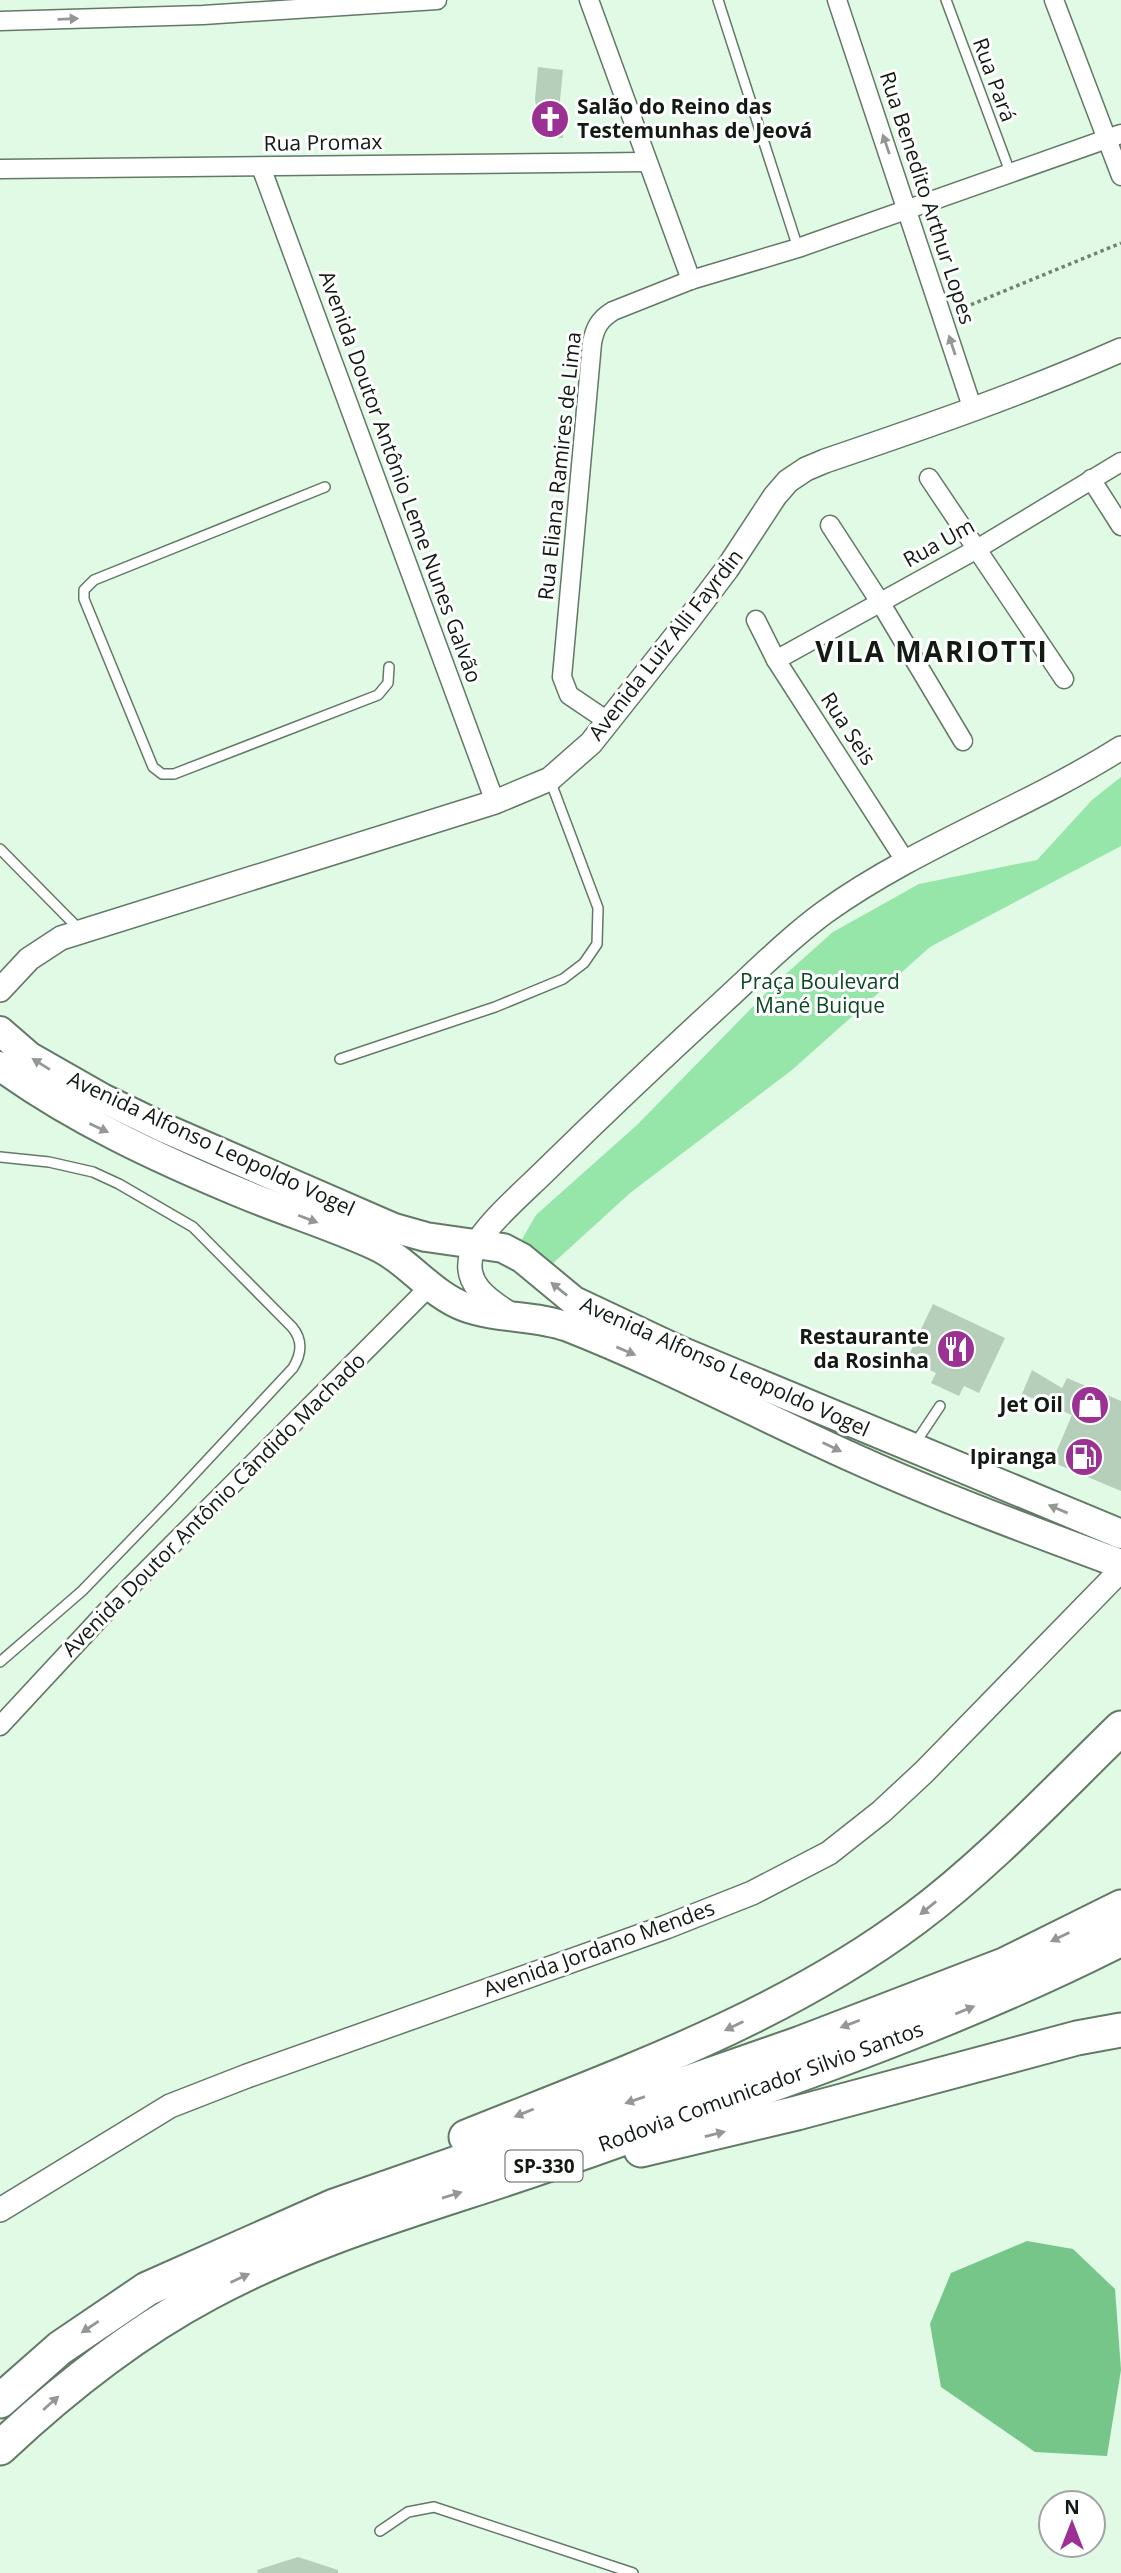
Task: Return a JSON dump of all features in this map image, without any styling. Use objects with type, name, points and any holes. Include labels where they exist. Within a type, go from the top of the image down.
[{"type":"highway","points":[[147,2289],[223,2243],[336,2189],[732,2028],[840,1969],[914,1919],[970,1874],[1121,1728]]},
{"type":"highway","points":[[970,1874],[1017,1845],[1121,1760]]},
{"type":"highway","name":"Rodovia Comunicador Silvio Santos","points":[[0,2401],[60,2348],[147,2289],[334,2206],[801,2043],[1004,1965],[1121,1907]]},
{"type":"highway","name":"Rodovia Comunicador Silvio Santos","points":[[0,2448],[83,2375],[142,2333],[211,2292],[313,2245],[433,2201],[552,2164],[837,2061],[999,1997],[1121,1939]]},
{"type":"highway","points":[[1077,2038],[1098,2022],[1121,2015]]},
{"type":"highway","points":[[552,2164],[605,2158],[685,2141],[1077,2038],[1121,2030]]},
{"type":"main road","name":"Avenida Alfonso Leopoldo Vogel","points":[[0,1031],[30,1057],[63,1077],[164,1128],[394,1228],[426,1237],[503,1248],[522,1258],[574,1301],[678,1350],[1121,1534]]},
{"type":"main road","name":"Avenida Alfonso Leopoldo Vogel","points":[[0,1066],[89,1123],[240,1192],[375,1245],[462,1306],[486,1314],[564,1325],[673,1371],[857,1460],[1121,1564]]},
{"type":"street","points":[[0,21],[203,15],[437,0]]},
{"type":"street","points":[[589,0],[691,280]]},
{"type":"street","name":"Rua Benedito Arthur Lopes","points":[[837,0],[973,410]]},
{"type":"street","points":[[1054,0],[1114,137],[1121,176]]},
{"type":"street","name":"Rua Eliana Ramires de Lima","points":[[609,722],[569,695],[562,677],[592,343],[597,325],[613,311],[691,280],[798,248],[1114,137]]},
{"type":"street","name":"Rua Promax","points":[[0,169],[646,162]]},
{"type":"street","name":"Avenida Doutor Antônio Leme Nunes Galvão","points":[[261,167],[495,802]]},
{"type":"street","name":"Avenida Luiz Alli Fayrdin","points":[[0,990],[29,959],[61,938],[495,802],[550,779],[591,743],[609,722],[704,601],[788,481],[825,461],[1045,383],[1121,350]]},
{"type":"street","name":"Rua Um","points":[[776,660],[977,549],[1121,462]]},
{"type":"street","points":[[929,478],[1063,679]]},
{"type":"street","points":[[1090,479],[1121,526]]},
{"type":"street","points":[[830,525],[880,602],[962,741]]},
{"type":"street","name":"Rua Seis","points":[[756,620],[776,660],[906,862]]},
{"type":"street","points":[[516,1317],[484,1297],[477,1289],[470,1272],[472,1254],[477,1243],[498,1218],[599,1116],[785,944],[826,912],[906,862],[1121,748]]},
{"type":"street","name":"Avenida Doutor Antônio Cândido Machado","points":[[0,1726],[116,1601],[430,1286]]},
{"type":"street","name":"Avenida Jordano Mendes","points":[[0,2210],[170,2106],[247,2076],[667,1927],[752,1893],[829,1853],[881,1812],[924,1772],[1121,1570]]},
{"type":"lane","points":[[718,0],[798,248]]},
{"type":"lane","name":"Rua Pará","points":[[946,0],[1010,172]]},
{"type":"lane","points":[[325,488],[94,580],[84,590],[84,599],[153,767],[162,774],[174,774],[378,695],[387,684],[389,667]]},
{"type":"lane","points":[[340,1059],[495,1007],[564,979],[584,962],[597,944],[598,908],[550,779]]},
{"type":"lane","points":[[0,849],[82,931]]},
{"type":"lane","points":[[0,1157],[49,1162],[93,1172],[193,1227],[292,1327],[299,1335],[300,1346],[299,1357],[293,1368],[172,1499],[82,1591],[0,1662]]},
{"type":"lane","points":[[912,1448],[940,1406]]},
{"type":"lane","points":[[380,2531],[408,2512],[434,2507],[633,2573]]},
{"type":"path","points":[[943,316],[1121,243]]},
{"type":"green space","name":"Praça Boulevard Mané Buique","points":[[1121,777],[1121,846],[930,947],[792,1070],[630,1193],[550,1266],[517,1248],[536,1215],[637,1125],[779,980],[833,932],[919,884],[1037,860],[1092,800]]},
{"type":"shaded area","points":[[1027,2241],[1073,2249],[1115,2289],[1121,2370],[1107,2456],[1035,2452],[941,2387],[930,2324],[951,2273]]},
{"type":"building","name":"Salão do Reino das Testemunhas de Jeová","points":[[538,67],[563,70],[560,100],[563,138],[541,138],[535,99]]},
{"type":"building","name":"Restaurante da Rosinha","points":[[933,1304],[1005,1338],[979,1393],[964,1386],[959,1396],[931,1383],[936,1373],[907,1359]]},
{"type":"building","points":[[1032,1370],[1062,1388],[1067,1378],[1121,1401],[1121,1491],[1052,1462],[1072,1415],[1022,1394]]},
{"type":"building","points":[[298,2557],[338,2570],[338,2573],[258,2573],[257,2570]]},
{"type":"place","name":"Salão do Reino das Testemunhas de Jeová","points":[[550,119]]},
{"type":"place","name":"Restaurante da Rosinha","points":[[956,1349]]},
{"type":"place","name":"Jet Oil","points":[[1090,1405]]},
{"type":"place","name":"Ipiranga","points":[[1084,1457]]},
{"type":"district","name":"VILA MARIOTTI","points":[[932,652]]}]
